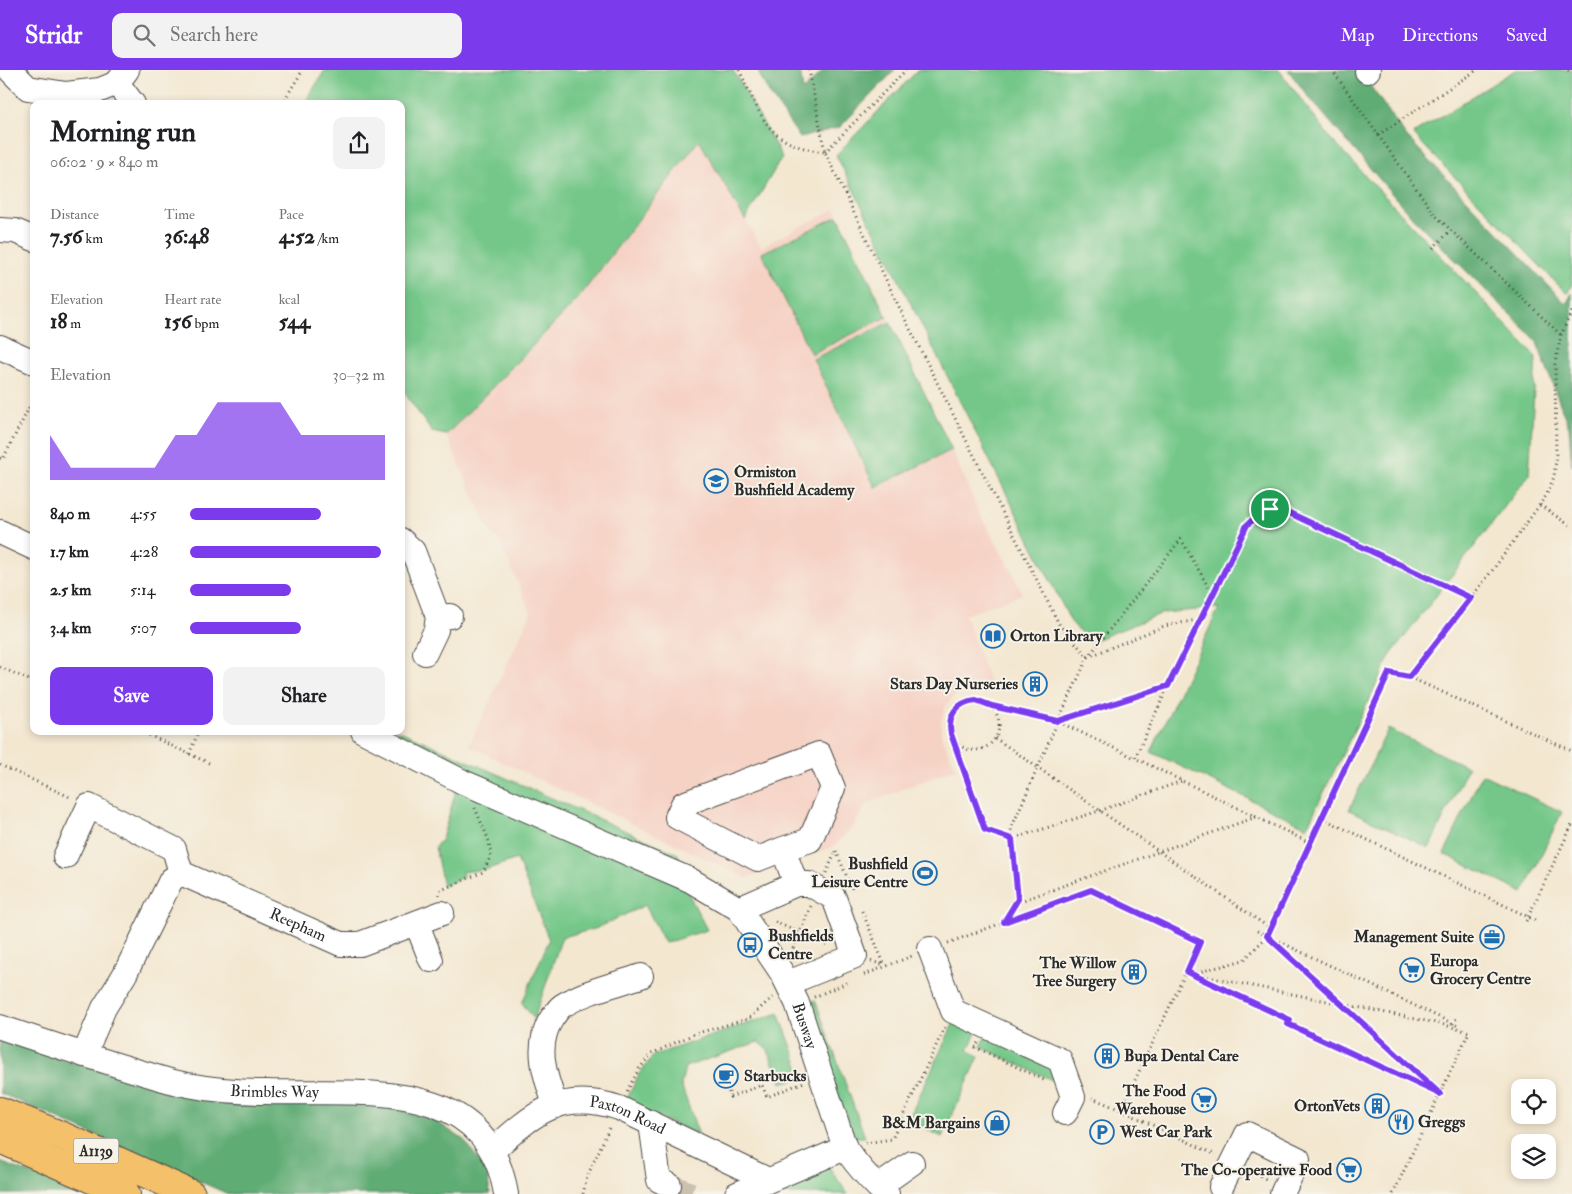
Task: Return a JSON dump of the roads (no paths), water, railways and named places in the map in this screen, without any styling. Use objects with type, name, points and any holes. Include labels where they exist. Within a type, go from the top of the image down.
[{"type":"main road","name":"A1139","points":[[0,1111],[60,1135],[191,1194]]},
{"type":"main road","name":"A1139","points":[[0,1139],[126,1194]]},
{"type":"street","points":[[0,80],[10,70],[28,88],[66,94],[100,90],[122,76],[131,100]]},
{"type":"street","points":[[0,230],[15,231],[30,237]]},
{"type":"street","points":[[0,347],[30,360]]},
{"type":"street","points":[[0,532],[30,546]]},
{"type":"street","points":[[405,544],[413,551],[444,617],[425,653]]},
{"type":"street","name":"Busway","points":[[371,735],[463,782],[690,880],[739,909],[785,979],[845,1148],[883,1191]]},
{"type":"street","points":[[820,754],[833,788],[810,840],[784,849],[758,858],[677,817],[683,804],[820,754]]},
{"type":"street","points":[[65,857],[89,806],[174,849],[181,873],[171,880],[125,974],[104,1008],[84,1055]]},
{"type":"street","points":[[784,849],[796,884]]},
{"type":"street","name":"Reepham","points":[[181,873],[341,944],[360,944],[442,913]]},
{"type":"street","points":[[739,909],[796,884],[809,884],[834,898],[856,956],[785,979]]},
{"type":"street","points":[[417,924],[431,960]]},
{"type":"street","points":[[930,949],[953,1011],[1060,1060],[1068,1102]]},
{"type":"street","points":[[556,1106],[546,1081],[542,1052],[546,1027],[560,1007],[582,996],[641,976]]},
{"type":"street","name":"Brimbles Way","points":[[0,1027],[84,1055],[186,1085],[267,1092],[338,1091],[387,1093],[427,1102],[446,1109],[467,1121],[493,1150],[503,1174],[506,1194]]},
{"type":"street","name":"Paxton Road","points":[[493,1150],[526,1120],[556,1106],[578,1100],[599,1101],[651,1123],[767,1187]]},
{"type":"street","points":[[651,1123],[659,1180],[669,1184]]},
{"type":"street","points":[[1221,1187],[1247,1134],[1298,1159],[1283,1191]]},
{"type":"street","points":[[737,1194],[767,1187],[845,1148]]},
{"type":"street","points":[[883,1191],[912,1163]]},
{"type":"tunnel","points":[[669,1185],[691,1194]]},
{"type":"place","name":"Ormiston Bushfield Academy","points":[[716,481]]},
{"type":"place","name":"Orton Library","points":[[993,636]]},
{"type":"place","name":"Stars Day Nurseries","points":[[1035,684]]},
{"type":"place","name":"Bushfield Leisure Centre","points":[[925,873]]},
{"type":"place","name":"Management Suite","points":[[1492,937]]},
{"type":"place","name":"Bushfields Centre","points":[[750,945]]},
{"type":"place","name":"Europa Grocery Centre","points":[[1412,970]]},
{"type":"place","name":"The Willow Tree Surgery","points":[[1134,972]]},
{"type":"place","name":"Bupa Dental Care","points":[[1107,1056]]},
{"type":"place","name":"Starbucks","points":[[726,1076]]},
{"type":"place","name":"The Food Warehouse","points":[[1204,1100]]},
{"type":"place","name":"OrtonVets","points":[[1377,1106]]},
{"type":"place","name":"Greggs","points":[[1401,1122]]},
{"type":"place","name":"B&M Bargains","points":[[997,1123]]},
{"type":"place","name":"West Car Park","points":[[1102,1132]]},
{"type":"place","name":"The Co-operative Food","points":[[1349,1170]]}]
